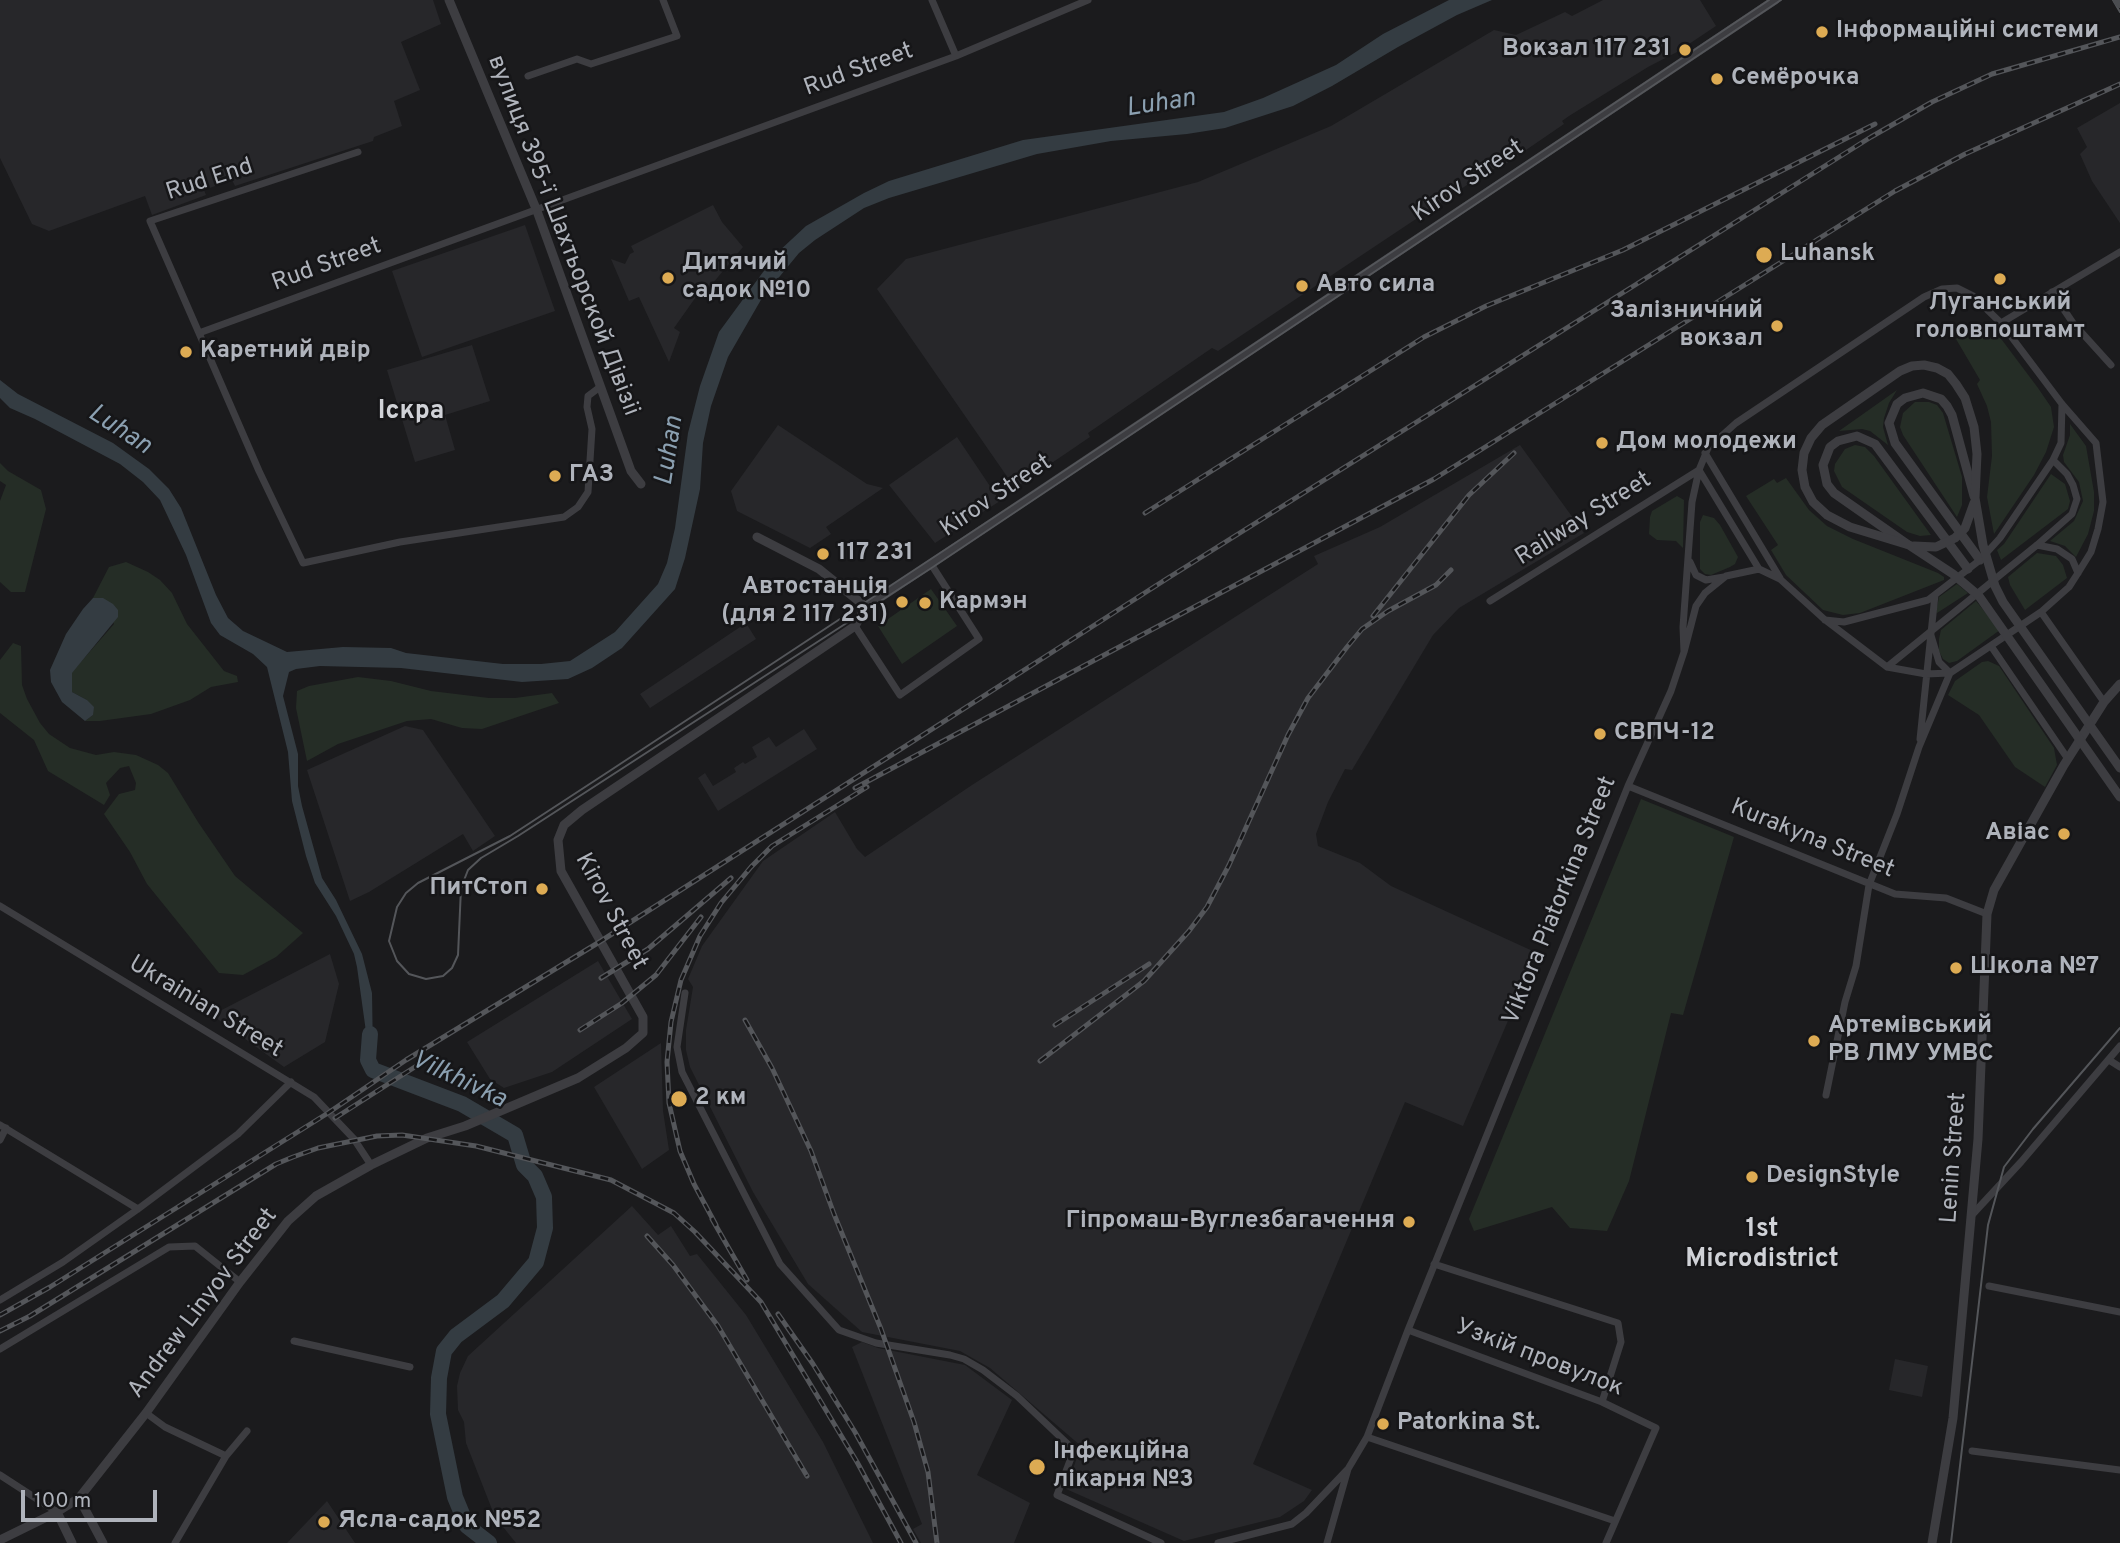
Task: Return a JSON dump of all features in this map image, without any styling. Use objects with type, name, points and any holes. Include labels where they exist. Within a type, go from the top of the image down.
[{"type":"street","name":"вулиця 395-ї Шахтьорской Дівізіі","points":[[449,0],[537,211],[631,471],[641,484]]},
{"type":"street","points":[[528,76],[577,59],[591,65],[677,36],[663,0]]},
{"type":"street","points":[[932,0],[956,56]]},
{"type":"street","name":"Rud Street","points":[[199,333],[956,56],[1088,0]]},
{"type":"street","name":"Kirov Street","points":[[516,1105],[578,1079],[626,1048],[643,1033],[643,1017],[561,871],[558,839],[564,825],[582,810],[855,626],[866,607],[1775,0]]},
{"type":"street","points":[[2106,0],[2119,2]]},
{"type":"street","name":"Rud End","points":[[199,333],[150,221],[358,152]]},
{"type":"street","points":[[2001,323],[2120,252]]},
{"type":"street","name":"Viktora Piatorkina Street","points":[[1327,1543],[1348,1469],[1367,1437],[1434,1264],[1628,786],[1671,691],[1684,652],[1683,627],[1692,502],[1705,453],[1736,423],[1924,298],[1942,289],[1957,288],[1973,296],[2001,323],[2062,404],[2096,443],[2103,502],[2091,552],[2069,587],[2041,612],[1950,673]]},
{"type":"street","points":[[2052,292],[2073,323],[2111,365]]},
{"type":"street","points":[[199,333],[259,471],[303,563],[400,542],[564,517],[578,507],[588,492],[592,429],[587,407],[588,396],[600,387]]},
{"type":"street","points":[[1924,365],[1937,368],[1948,374],[1956,384],[1972,415],[1977,439],[1975,498],[1970,519],[1955,538],[1936,547],[1909,545],[1850,527],[1827,514],[1813,502],[1805,487],[1802,470],[1804,453],[1811,438],[1822,425],[1900,371],[1924,365]]},
{"type":"street","points":[[1980,560],[1890,433],[1889,423],[1897,404],[1914,394],[1923,393],[1941,400],[1952,415],[1975,498],[1988,567],[2003,602],[2120,768]]},
{"type":"street","points":[[1824,620],[1844,622],[1860,619],[1928,600],[1980,560],[2000,538],[2053,460],[2061,443],[2062,404]]},
{"type":"street","points":[[1968,569],[1882,452],[1867,439],[1847,437],[1838,441],[1825,456],[1823,475],[1835,493],[1953,573],[1985,604],[2120,797]]},
{"type":"street","points":[[1705,453],[1780,579],[1824,620],[1887,667],[1926,674],[1950,673]]},
{"type":"street","points":[[1887,667],[2071,514],[2077,499],[2067,474],[2053,460]]},
{"type":"street","points":[[1699,470],[1759,569],[1780,579]]},
{"type":"street","name":"Railway Street","points":[[1490,601],[1699,470]]},
{"type":"street","points":[[757,537],[819,569],[866,607]]},
{"type":"street","points":[[2037,545],[2057,549],[2071,559],[2078,573]]},
{"type":"street","points":[[1689,558],[1696,575],[1706,580],[1759,569]]},
{"type":"street","points":[[855,626],[900,695],[979,639],[931,564]]},
{"type":"street","points":[[1684,652],[1696,606],[1705,593],[1726,576]]},
{"type":"street","points":[[1919,747],[1936,594]]},
{"type":"street","points":[[2041,612],[2105,702]]},
{"type":"street","points":[[1930,632],[1938,662],[1950,673]]},
{"type":"street","points":[[1991,646],[2068,759]]},
{"type":"street","points":[[1826,1095],[1845,1002],[1856,965],[1869,885],[1897,814],[1919,747],[1950,673]]},
{"type":"street","name":"Lenin Street","points":[[1932,1543],[1952,1418],[1978,1139],[1987,914],[1999,881],[2068,759],[2120,684]]},
{"type":"street","name":"Kurakyna Street","points":[[1628,786],[1869,885],[1895,894],[1946,898],[1987,914]]},
{"type":"street","name":"Ukrainian Street","points":[[0,906],[314,1097],[354,1139],[371,1165]]},
{"type":"street","points":[[685,993],[677,1047],[682,1072],[780,1264],[839,1330],[876,1343],[950,1355],[984,1370],[1017,1396],[1074,1450],[1057,1494],[1161,1543]]},
{"type":"street","points":[[1970,1216],[2030,1153],[2120,1046]]},
{"type":"street","points":[[2109,1060],[2120,1068]]},
{"type":"street","points":[[0,1300],[63,1262],[138,1209],[238,1134],[291,1082]]},
{"type":"street","name":"Andrew Linyov Street","points":[[0,1540],[57,1512],[79,1497],[146,1413],[240,1282],[288,1222],[316,1196],[427,1138],[516,1105]]},
{"type":"street","points":[[0,1140],[3,1126],[138,1209]]},
{"type":"street","points":[[0,1349],[169,1247],[195,1246],[240,1282]]},
{"type":"street","points":[[1434,1264],[1618,1324],[1621,1342],[1602,1402]]},
{"type":"street","points":[[1989,1286],[2120,1312]]},
{"type":"street","name":"Узкій провулок","points":[[1408,1329],[1602,1402],[1656,1428],[1615,1521]]},
{"type":"street","points":[[293,1341],[410,1367]]},
{"type":"street","points":[[146,1413],[165,1427],[226,1456]]},
{"type":"street","points":[[175,1543],[226,1456],[247,1431]]},
{"type":"street","points":[[1367,1437],[1615,1521],[1606,1543]]},
{"type":"street","points":[[1972,1451],[2120,1469]]},
{"type":"street","points":[[1218,1543],[1292,1524],[1348,1469]]},
{"type":"street","points":[[0,1475],[57,1512],[72,1543]]},
{"type":"street","points":[[79,1497],[103,1543]]},
{"type":"shaded area","points":[[0,0],[433,0],[441,24],[401,42],[420,90],[394,101],[402,126],[374,137],[373,141],[235,186],[232,180],[204,190],[206,195],[152,215],[145,196],[49,231],[32,224],[0,158]]},
{"type":"shaded area","points":[[1449,0],[1492,0],[1457,15],[1293,106],[1225,128],[1111,141],[1037,154],[889,198],[864,208],[815,240],[799,253],[762,298],[728,357],[711,406],[703,443],[700,489],[685,558],[675,589],[622,648],[592,668],[568,679],[522,682],[401,668],[320,666],[289,672],[283,696],[298,754],[298,786],[302,806],[322,878],[336,900],[362,954],[372,993],[373,1055],[365,1053],[367,1039],[354,954],[336,916],[315,883],[306,856],[292,801],[288,752],[267,667],[253,654],[220,635],[211,623],[186,555],[160,500],[120,464],[10,408],[0,398],[0,380],[18,394],[113,443],[149,469],[169,489],[181,508],[216,595],[228,618],[243,631],[287,652],[343,647],[391,648],[406,653],[503,664],[570,661],[615,632],[658,584],[667,563],[675,528],[688,433],[700,386],[719,332],[777,253],[806,226],[889,181],[1023,140],[1224,112],[1263,98],[1336,65],[1383,34]]},
{"type":"shaded area","points":[[1603,0],[1700,0],[1716,26],[1569,116],[1562,121],[1564,124],[1507,163],[1485,173],[1218,351],[1212,348],[1088,433],[1090,437],[1015,488],[877,289],[906,259],[1198,182],[1331,126],[1494,30],[1516,35],[1565,12],[1572,16]]},
{"type":"shaded area","points":[[2120,103],[2120,223],[2092,181],[2080,154],[2087,147],[2077,128]]},
{"type":"shaded area","name":"Дитячий садок №10","points":[[713,205],[722,222],[743,247],[708,289],[703,287],[674,328],[680,332],[669,362],[639,297],[629,301],[611,259],[625,264],[634,252],[631,246]]},
{"type":"shaded area","points":[[525,225],[555,311],[422,357],[392,271]]},
{"type":"shaded area","points":[[1983,328],[1992,331],[2002,340],[2038,388],[2051,407],[2054,427],[2046,452],[2034,475],[1994,534],[1987,497],[1992,456],[1991,422],[1977,384],[1980,380],[1956,339],[1963,333]]},
{"type":"shaded area","points":[[472,345],[490,401],[445,415],[455,450],[415,462],[387,370]]},
{"type":"shaded area","points":[[1897,390],[1884,418],[1883,427],[1888,445],[1870,431],[1839,431]]},
{"type":"shaded area","points":[[1915,402],[1937,405],[1943,413],[1962,477],[1962,505],[1957,517],[1900,427],[1903,413]]},
{"type":"shaded area","points":[[2070,424],[2086,446],[2094,492],[2094,511],[2088,534],[2076,557],[2065,546],[2050,541],[2074,521],[2083,501],[2079,482],[2064,462]]},
{"type":"shaded area","points":[[778,425],[867,484],[883,488],[826,527],[831,534],[810,548],[737,511],[731,491]]},
{"type":"shaded area","points":[[957,437],[1000,501],[935,543],[889,485]]},
{"type":"shaded area","points":[[1520,445],[1584,533],[1459,608],[1433,635],[1352,770],[1345,769],[1316,834],[1318,846],[1360,863],[1391,886],[1537,953],[1463,1126],[1405,1102],[1253,1464],[1312,1490],[1304,1501],[1280,1517],[1184,1541],[1066,1489],[1081,1446],[990,1368],[960,1351],[862,1332],[808,1284],[753,1192],[690,1067],[686,1050],[686,1030],[693,987],[688,979],[702,946],[763,861],[835,812],[857,849],[865,857],[972,785],[1318,564],[1314,556],[1380,527]]},
{"type":"shaded area","points":[[1855,445],[1865,447],[1874,456],[1931,535],[1920,536],[1907,532],[1842,487],[1834,471],[1835,464],[1845,449]]},
{"type":"shaded area","points":[[0,463],[8,471],[41,490],[46,509],[25,592],[11,592],[0,582],[0,501],[6,485],[0,481]]},
{"type":"shaded area","points":[[2051,474],[2065,484],[2070,501],[2068,509],[2001,560],[1997,550],[2004,544]]},
{"type":"shaded area","points":[[1786,478],[1809,510],[1827,526],[1938,573],[1944,580],[1860,613],[1843,615],[1823,610],[1786,575],[1771,550],[1778,545],[1746,496],[1774,479],[1777,483]]},
{"type":"shaded area","points":[[1677,496],[1684,500],[1683,548],[1676,541],[1657,540],[1649,534],[1652,511]]},
{"type":"shaded area","points":[[1703,515],[1714,518],[1720,525],[1738,557],[1735,564],[1711,575],[1700,569],[1700,522]]},
{"type":"shaded area","points":[[2037,553],[2056,556],[2063,565],[2067,578],[2025,610],[2008,577]]},
{"type":"shaded area","points":[[126,562],[160,580],[172,593],[187,624],[224,671],[237,676],[238,682],[211,687],[190,700],[151,714],[85,721],[93,715],[87,700],[72,692],[72,672],[114,624],[103,599],[93,598],[109,567]]},
{"type":"shaded area","points":[[1957,584],[1968,593],[1937,613],[1939,597]]},
{"type":"shaded area","points":[[931,589],[957,626],[902,664],[878,626]]},
{"type":"shaded area","points":[[93,598],[103,598],[113,604],[118,610],[118,617],[72,673],[72,692],[94,707],[93,715],[85,721],[62,702],[51,682],[50,670],[66,634]]},
{"type":"shaded area","points":[[1976,601],[2000,630],[1957,661],[1949,663],[1939,651],[1941,630]]},
{"type":"shaded area","points":[[746,623],[756,639],[650,708],[640,694]]},
{"type":"shaded area","points":[[13,643],[21,646],[22,685],[27,699],[49,734],[70,748],[96,755],[114,752],[136,755],[158,765],[168,773],[235,876],[303,933],[276,957],[243,975],[219,973],[147,884],[130,852],[104,814],[119,794],[135,790],[136,783],[129,766],[120,768],[106,783],[110,795],[104,805],[48,771],[34,740],[0,713],[0,660]]},
{"type":"shaded area","points":[[1988,661],[1999,666],[2054,748],[2057,765],[2045,787],[2015,767],[1979,715],[1948,695],[1955,681],[1982,662]]},
{"type":"shaded area","points":[[358,677],[391,681],[431,691],[489,698],[552,693],[559,703],[482,729],[462,728],[431,719],[407,721],[338,744],[307,761],[296,708],[297,691],[309,686]]},
{"type":"shaded area","points":[[405,726],[423,730],[495,836],[473,851],[463,834],[350,901],[307,770]]},
{"type":"shaded area","points":[[804,729],[817,749],[718,811],[698,778],[705,773],[713,786],[736,772],[734,768],[743,762],[745,764],[757,757],[752,747],[769,737],[776,747]]},
{"type":"shaded area","points":[[1641,799],[1734,837],[1683,1015],[1671,1013],[1629,1181],[1607,1231],[1570,1228],[1552,1207],[1474,1231],[1469,1219]]},
{"type":"shaded area","points":[[330,954],[339,984],[325,1042],[284,1067],[212,1015]]},
{"type":"shaded area","points":[[598,961],[632,1019],[552,1072],[504,1088],[490,1079],[467,1042]]},
{"type":"shaded area","points":[[661,1043],[663,1111],[669,1150],[642,1169],[594,1087]]},
{"type":"shaded area","points":[[632,1206],[658,1235],[671,1226],[690,1256],[697,1254],[746,1315],[823,1442],[873,1543],[516,1543],[495,1517],[466,1443],[464,1422],[458,1410],[457,1386],[460,1373],[468,1356]]},
{"type":"shaded area","points":[[862,1342],[878,1348],[965,1365],[1012,1400],[977,1475],[1030,1503],[1014,1543],[921,1543],[913,1529],[922,1524],[852,1347]]},
{"type":"shaded area","points":[[1895,1359],[1928,1366],[1922,1397],[1889,1390]]},
{"type":"shaded area","name":"Ясла-садок №52","points":[[327,1501],[355,1543],[287,1543]]},
{"type":"waterway","name":"Vilkhivka","points":[[370,1034],[368,1060],[373,1070],[462,1104],[515,1135],[524,1165],[535,1176],[544,1197],[545,1228],[536,1262],[503,1301],[456,1336],[444,1351],[439,1378],[438,1414],[455,1497],[467,1526],[489,1543]]},
{"type":"tram line","points":[[1769,0],[608,772],[510,836],[418,883],[406,893],[397,907],[389,941],[397,961],[409,974],[426,979],[443,976],[452,968],[458,955],[461,888],[468,870],[481,858],[933,567],[1781,0]]},
{"type":"tram line","points":[[2113,0],[2120,12]]},
{"type":"tram line","points":[[1951,1543],[1988,1225],[2004,1167],[2120,1028]]},
{"type":"railway","points":[[0,1315],[50,1287],[328,1113],[406,1060],[601,941],[1168,578],[1871,137],[1932,102],[1992,74],[2120,37]]},
{"type":"railway","points":[[855,788],[1434,479],[1895,191],[1965,154],[2120,84]]},
{"type":"railway","points":[[1145,513],[1424,337],[1486,306],[1623,250],[1875,124]]},
{"type":"railway","points":[[1373,616],[1469,495],[1514,453]]},
{"type":"railway","points":[[1040,1061],[1144,981],[1189,931],[1207,907],[1229,865],[1288,735],[1308,698],[1362,629],[1388,611],[1436,585],[1451,570]]},
{"type":"railway","points":[[716,1225],[680,1151],[669,1103],[667,1062],[671,1022],[681,980],[700,936],[721,903],[751,867],[772,846],[867,787]]},
{"type":"railway","points":[[601,978],[648,949],[731,878]]},
{"type":"railway","points":[[580,1030],[622,1003],[656,975],[701,917]]},
{"type":"railway","points":[[1055,1025],[1149,964]]},
{"type":"railway","points":[[745,1020],[772,1068],[811,1151],[881,1329],[914,1422],[928,1472],[937,1543]]},
{"type":"railway","points":[[335,1118],[432,1056]]},
{"type":"railway","points":[[0,1331],[30,1316],[276,1164],[293,1157],[318,1148],[377,1136],[402,1135],[476,1146],[611,1180],[674,1213],[695,1232],[761,1302],[857,1462],[901,1543]]},
{"type":"railway","points":[[712,1219],[747,1280]]},
{"type":"railway","points":[[647,1236],[673,1265],[718,1326],[807,1476]]},
{"type":"railway","points":[[778,1314],[855,1432],[916,1543]]},
{"type":"place","name":"Інформаційні системи","points":[[1822,32]]},
{"type":"place","name":"Вокзал 117 231","points":[[1685,50]]},
{"type":"place","name":"Семёрочка","points":[[1717,79]]},
{"type":"place","name":"Luhansk","points":[[1764,255]]},
{"type":"place","name":"Дитячий садок №10","points":[[668,278]]},
{"type":"place","name":"Луганський головпоштамт","points":[[2000,279]]},
{"type":"place","name":"Авто сила","points":[[1302,286]]},
{"type":"place","name":"Залізничний вокзал","points":[[1777,326]]},
{"type":"place","name":"Каретний двір","points":[[186,352]]},
{"type":"place","name":"Дом молодежи","points":[[1602,443]]},
{"type":"place","name":"ГАЗ","points":[[555,476]]},
{"type":"place","name":"117 231","points":[[823,554]]},
{"type":"place","name":"Автостанція (для 2 117 231)","points":[[902,602]]},
{"type":"place","name":"Кармэн","points":[[925,603]]},
{"type":"place","name":"СВПЧ-12","points":[[1600,734]]},
{"type":"place","name":"Авіас","points":[[2064,834]]},
{"type":"place","name":"ПитСтоп","points":[[542,889]]},
{"type":"place","name":"Школа №7","points":[[1956,968]]},
{"type":"place","name":"Артемівський РВ ЛМУ УМВС","points":[[1814,1041]]},
{"type":"place","name":"2 км","points":[[679,1099]]},
{"type":"place","name":"DesignStyle","points":[[1752,1177]]},
{"type":"place","name":"Гіпромаш-Вуглезбагачення","points":[[1409,1222]]},
{"type":"place","name":"Patorkina St.","points":[[1383,1424]]},
{"type":"place","name":"Інфекційна лікарня №3","points":[[1037,1467]]},
{"type":"place","name":"Ясла-садок №52","points":[[324,1522]]},
{"type":"district","name":"Іскра","points":[[411,413]]},
{"type":"district","name":"1st Microdistrict","points":[[1762,1246]]},
{"type":"water label","name":"Luhan","points":[[1161,105]]},
{"type":"water label","name":"Luhan","points":[[119,431]]},
{"type":"water label","name":"Luhan","points":[[671,451]]}]
